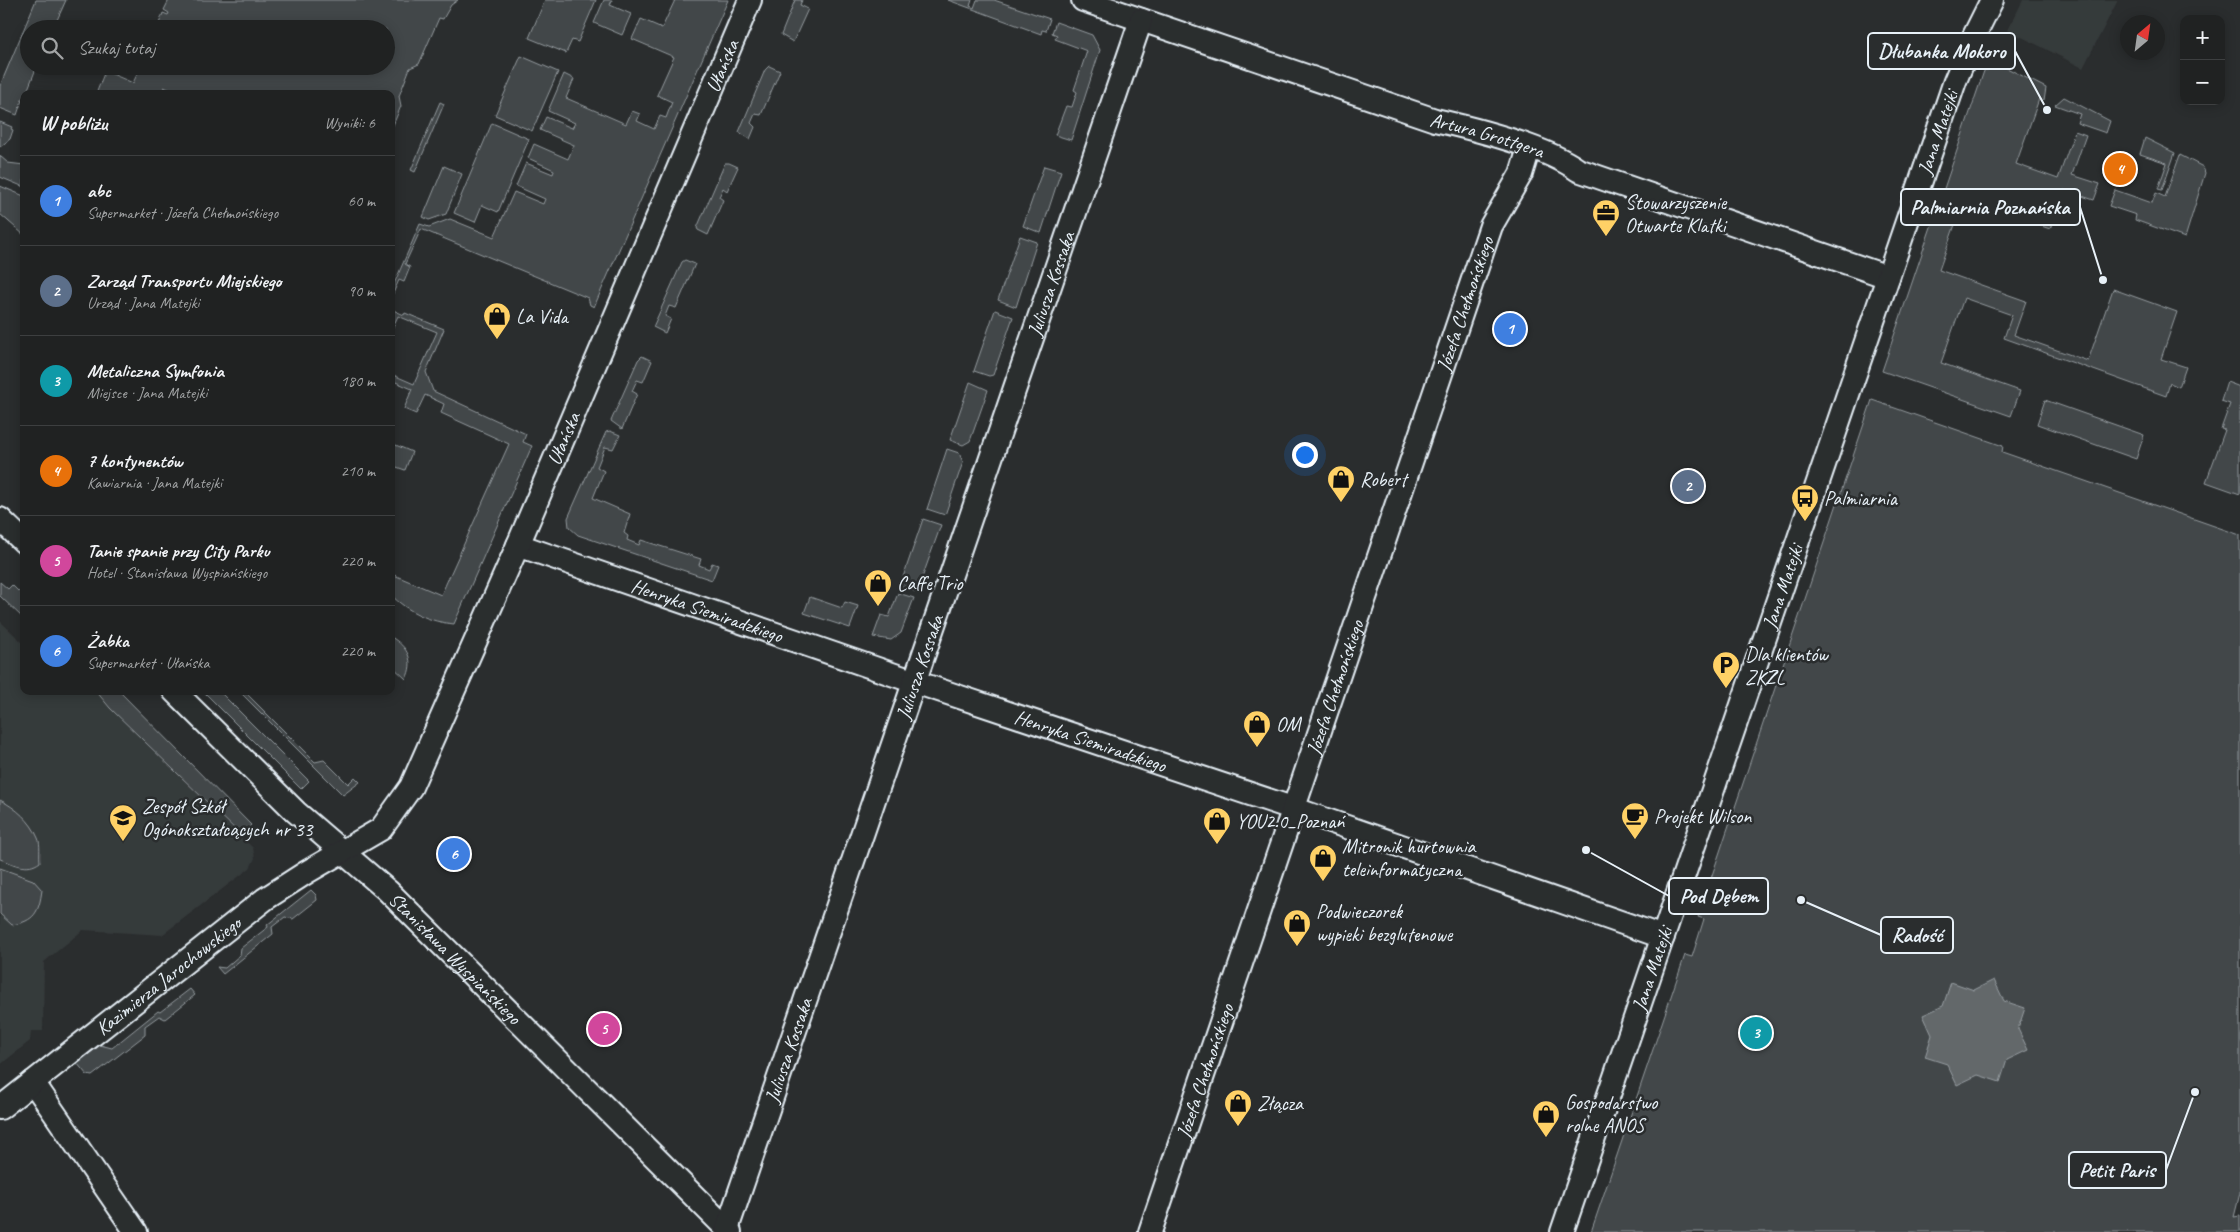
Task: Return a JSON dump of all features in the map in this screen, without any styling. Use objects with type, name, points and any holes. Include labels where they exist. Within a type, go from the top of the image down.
[{"type":"street","name":"Ułańska","points":[[342,852],[381,829],[411,787],[518,546],[750,0]]},
{"type":"street","name":"Artura Grottgera","points":[[1083,0],[1435,120],[1462,126],[1530,148],[1564,160],[1578,170],[1888,277]]},
{"type":"street","name":"Jana Matejki","points":[[1562,1232],[1955,81],[1992,0]]},
{"type":"street","name":"Juliusza Kossaka","points":[[729,1231],[1142,20]]},
{"type":"street","name":"Józefa Chełmońskiego","points":[[1150,1232],[1492,226],[1521,174],[1530,148]]},
{"type":"street","points":[[0,519],[20,538]]},
{"type":"street","name":"Henryka Siemiradzkiego","points":[[518,546],[915,682],[1295,809],[1663,937]]},
{"type":"street","name":"Stanisława Wyspiańskiego","points":[[178,695],[296,812],[388,891],[729,1231]]},
{"type":"street","name":"Kazimierza Jarochowskiego","points":[[0,1108],[265,899],[342,852]]},
{"type":"street","points":[[33,1082],[136,1232]]},
{"type":"shaded area","points":[[36,0],[66,0],[57,20],[28,20]]},
{"type":"shaded area","points":[[169,0],[458,0],[451,5],[443,19],[439,18],[419,64],[410,68],[399,96],[401,106],[395,120],[395,90],[170,90],[164,87],[163,90],[98,90],[103,75],[114,75],[133,83],[137,75],[395,75],[395,20],[160,20],[163,13],[168,15],[169,13],[164,10]]},
{"type":"shaded area","points":[[545,0],[596,0],[578,42],[572,40],[566,53],[529,38]]},
{"type":"shaded area","points":[[604,0],[612,0],[610,5],[631,14],[622,35],[594,23]]},
{"type":"shaded area","points":[[675,0],[728,0],[594,307],[590,305],[588,298],[421,229],[405,264],[410,267],[404,282],[399,280],[395,289],[395,282],[420,224],[429,227],[450,219],[494,237],[514,192],[543,204],[545,199],[516,186],[526,163],[553,174],[554,170],[528,158],[534,144],[568,159],[574,145],[540,130],[546,117],[572,128],[575,123],[548,111],[564,74],[574,79],[566,98],[626,124],[632,111],[640,114],[637,121],[654,129],[660,116],[666,118],[672,102],[657,95],[674,57],[632,39],[641,19],[662,28]]},
{"type":"shaded area","points":[[795,0],[802,0],[800,5],[808,9],[793,42],[781,35]]},
{"type":"shaded area","points":[[948,0],[972,0],[970,6],[974,8],[977,0],[994,0],[1050,19],[1046,31],[1042,30],[1041,34]]},
{"type":"shaded area","points":[[2023,0],[2118,0],[2083,68],[2008,30]]},
{"type":"shaded area","points":[[1056,22],[1092,35],[1100,50],[1071,140],[1055,135],[1066,106],[1072,107],[1077,92],[1074,90],[1087,51],[1055,39],[1057,35],[1052,33]]},
{"type":"shaded area","points":[[20,38],[20,75],[33,75],[28,90],[20,90],[20,106],[17,115],[0,108],[0,86]]},
{"type":"shaded area","points":[[521,56],[558,72],[532,131],[495,115]]},
{"type":"shaded area","points":[[2001,65],[2046,88],[2044,101],[2039,99],[2016,164],[2058,179],[2075,131],[2086,135],[2072,175],[2100,184],[2094,200],[2064,190],[2050,229],[1964,199],[1939,270],[2026,301],[2014,335],[2088,361],[2113,289],[2177,312],[2161,359],[2186,367],[2179,387],[2170,383],[2166,396],[2004,338],[2012,315],[1964,298],[1941,363],[2020,391],[2011,416],[1882,371],[1984,71]]},
{"type":"shaded area","points":[[769,66],[780,71],[761,115],[755,114],[751,123],[755,127],[750,139],[739,132],[765,70]]},
{"type":"shaded area","points":[[2064,97],[2110,121],[2106,133],[2077,123],[2080,114],[2055,105]]},
{"type":"shaded area","points":[[440,102],[444,104],[415,172],[411,170]]},
{"type":"shaded area","points":[[0,122],[12,127],[11,129],[13,130],[10,139],[0,147]]},
{"type":"shaded area","points":[[492,123],[529,139],[498,212],[482,205],[475,222],[454,213]]},
{"type":"shaded area","points":[[2145,138],[2175,153],[2162,190],[2158,189],[2167,163],[2140,154]]},
{"type":"shaded area","points":[[2180,155],[2203,167],[2205,173],[2185,238],[2135,220],[2136,215],[2109,206],[2115,190],[2152,203],[2156,193],[2165,197]]},
{"type":"shaded area","points":[[0,156],[8,163],[20,164],[20,185],[0,177]]},
{"type":"shaded area","points":[[725,163],[738,167],[727,191],[723,188],[719,197],[723,200],[708,235],[697,228]]},
{"type":"shaded area","points":[[444,166],[462,174],[446,214],[429,220],[423,217]]},
{"type":"shaded area","points":[[1044,166],[1061,171],[1041,233],[1023,226]]},
{"type":"shaded area","points":[[0,186],[20,194],[20,232],[0,214]]},
{"type":"shaded area","points":[[1020,236],[1037,242],[1016,307],[998,300]]},
{"type":"shaded area","points":[[685,260],[695,264],[676,308],[669,306],[665,316],[671,319],[665,333],[653,327],[682,262]]},
{"type":"shaded area","points":[[995,310],[1013,317],[993,375],[989,376],[974,371]]},
{"type":"shaded area","points":[[395,311],[444,329],[426,372],[433,391],[526,434],[523,442],[532,446],[454,624],[436,621],[420,615],[398,601],[395,598],[395,575],[441,595],[509,444],[441,413],[444,404],[425,395],[416,414],[404,409],[412,389],[395,382],[395,376],[414,384],[437,332],[398,316],[395,322]]},
{"type":"shaded area","points":[[642,356],[652,361],[643,382],[637,380],[632,391],[637,394],[622,429],[611,421],[638,360]]},
{"type":"shaded area","points":[[970,382],[988,390],[970,441],[963,445],[950,440]]},
{"type":"shaded area","points":[[2227,382],[2240,387],[2240,494],[2206,482],[2225,430],[2221,429],[2230,404],[2221,401]]},
{"type":"shaded area","points":[[1872,400],[2003,446],[2002,452],[2240,535],[2240,1193],[2234,1217],[2240,1216],[2240,1232],[1591,1232],[1685,955],[1692,957],[1704,919],[1698,917]]},
{"type":"shaded area","points":[[2045,400],[2144,435],[2136,459],[2037,424]]},
{"type":"shaded area","points":[[610,431],[620,435],[613,449],[605,447],[597,467],[604,471],[593,498],[630,514],[624,533],[628,536],[627,540],[639,545],[641,540],[701,559],[699,565],[709,569],[712,563],[718,565],[712,580],[578,535],[569,527],[568,518],[606,432]]},
{"type":"shaded area","points":[[395,445],[412,452],[405,470],[395,466]]},
{"type":"shaded area","points":[[947,449],[959,453],[963,462],[945,515],[927,509]]},
{"type":"shaded area","points":[[923,519],[941,525],[917,592],[900,586]]},
{"type":"shaded area","points":[[0,582],[8,589],[12,585],[20,593],[20,615],[0,596]]},
{"type":"shaded area","points":[[898,593],[914,598],[901,633],[891,640],[873,637],[881,615],[889,617]]},
{"type":"shaded area","points":[[810,597],[842,608],[845,602],[858,606],[850,628],[804,613]]},
{"type":"shaded area","name":"Zespół Szkół Ogónokształcących nr 33","points":[[0,621],[20,640],[20,695],[99,695],[110,708],[253,848],[255,858],[250,868],[162,935],[83,930],[44,962],[43,1031],[31,1031],[30,1041],[0,1065]]},
{"type":"shaded area","points":[[395,640],[406,650],[410,660],[406,679],[395,669]]},
{"type":"shaded area","points":[[99,695],[123,695],[251,825],[241,835],[110,708]]},
{"type":"shaded area","points":[[207,695],[223,695],[309,781],[301,789]]},
{"type":"shaded area","points":[[243,695],[248,695],[315,762],[324,760],[348,784],[355,777],[360,782],[343,795]]},
{"type":"shaded area","points":[[0,800],[22,816],[35,832],[39,843],[40,862],[35,865],[25,867],[0,859]]},
{"type":"shaded area","points":[[0,868],[33,880],[42,890],[37,910],[26,921],[12,925],[0,914]]},
{"type":"shaded area","points":[[311,890],[316,895],[317,900],[293,919],[285,917],[272,927],[273,934],[223,974],[217,967],[225,968],[240,955],[241,948]]},
{"type":"shaded area","points":[[1994,980],[2004,1001],[2025,1008],[2018,1029],[2028,1050],[2007,1060],[2000,1082],[1978,1075],[1957,1085],[1947,1064],[1925,1057],[1932,1035],[1923,1015],[1943,1006],[1951,982],[1974,990]]},
{"type":"shaded area","points":[[190,989],[195,995],[165,1019],[159,1016],[145,1026],[145,1035],[92,1076],[87,1075],[77,1063],[100,1045],[112,1048],[158,1011],[160,1012]]},
{"type":"place","name":"Dłubanka Mokoro","points":[[2047,110]]},
{"type":"place","name":"7 kontynentów","points":[[2120,169]]},
{"type":"place","name":"Stowarzyszenie Otwarte Klatki","points":[[1606,237]]},
{"type":"place","name":"Palmiarnia Poznańska","points":[[2103,280]]},
{"type":"place","name":"abc","points":[[1510,329]]},
{"type":"place","name":"La Vida","points":[[497,340]]},
{"type":"place","name":"Zarząd Transportu Miejskiego","points":[[1688,486]]},
{"type":"place","name":"Robert","points":[[1341,503]]},
{"type":"place","name":"Palmiarnia","points":[[1805,522]]},
{"type":"place","name":"Caffe Trio","points":[[878,607]]},
{"type":"place","name":"Dla klientów ZKZL","points":[[1726,689]]},
{"type":"place","name":"OM","points":[[1257,748]]},
{"type":"place","name":"Projekt Wilson","points":[[1635,840]]},
{"type":"place","name":"Zespół Szkół Ogónokształcących nr 33","points":[[123,842]]},
{"type":"place","name":"YOU2.0_Poznań","points":[[1217,845]]},
{"type":"place","name":"Pod Dębem","points":[[1586,850]]},
{"type":"place","name":"Żabka","points":[[454,854]]},
{"type":"place","name":"Mitronik hurtownia teleinformatyczna","points":[[1323,882]]},
{"type":"place","name":"Radość","points":[[1801,900]]},
{"type":"place","name":"Podwieczorek wypieki bezglutenowe","points":[[1297,947]]},
{"type":"place","name":"Tanie spanie przy City Parku","points":[[604,1029]]},
{"type":"place","name":"Metaliczna Symfonia","points":[[1756,1033]]},
{"type":"place","name":"Petit Paris","points":[[2195,1092]]},
{"type":"place","name":"Złącza","points":[[1238,1127]]},
{"type":"place","name":"Gospodarstwo rolne ANOS","points":[[1546,1138]]}]
